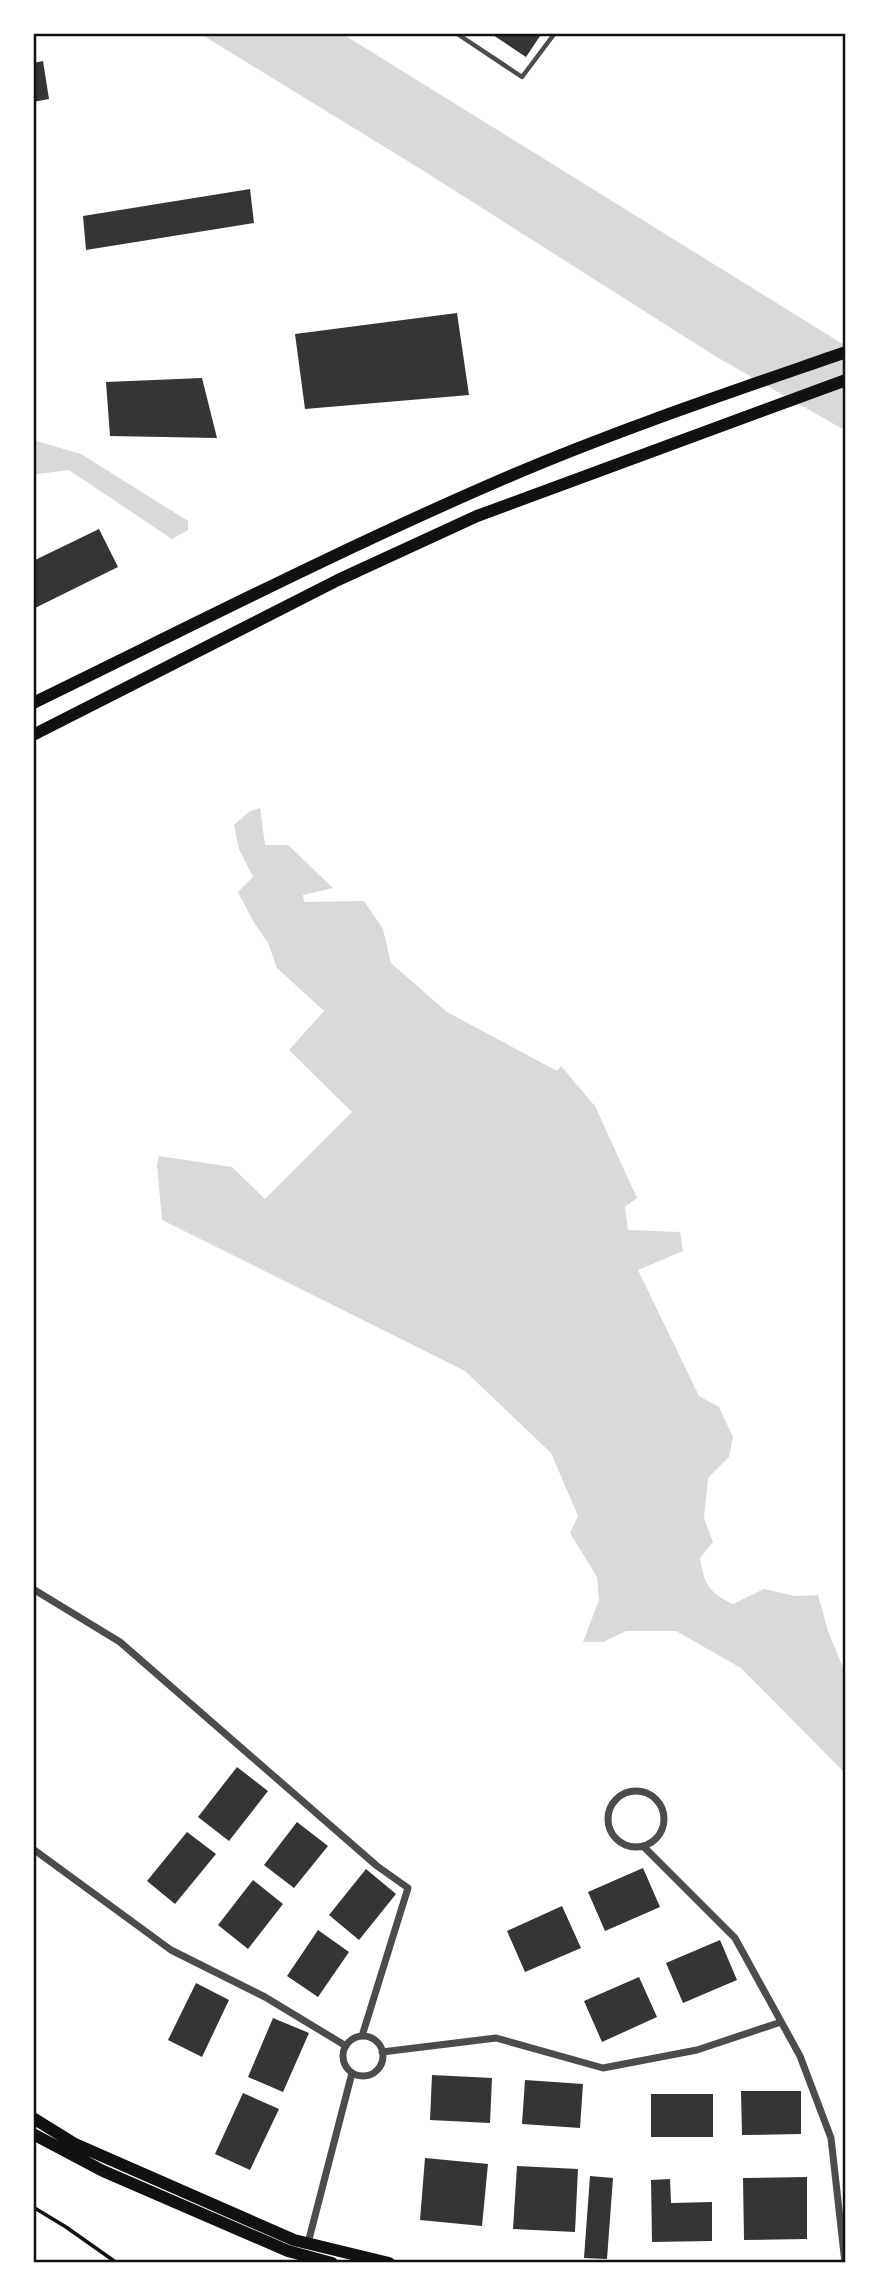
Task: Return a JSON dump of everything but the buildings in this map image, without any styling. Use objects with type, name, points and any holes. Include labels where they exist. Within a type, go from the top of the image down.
[{"type":"main road","points":[[33,703],[446,504],[550,460],[846,352]]},
{"type":"main road","points":[[36,734],[338,580],[477,516],[846,380]]},
{"type":"main road","points":[[33,2118],[75,2144],[295,2240],[389,2263]]},
{"type":"main road","points":[[33,2134],[103,2171],[276,2246],[332,2263]]},
{"type":"street","points":[[33,1589],[120,1642],[377,1866],[408,1888],[362,2036]]},
{"type":"street","points":[[643,1846],[659,1835],[664,1817],[656,1799],[639,1791],[629,1792],[613,1803],[609,1811],[609,1828],[619,1842],[626,1846],[643,1846],[735,1938],[800,2056],[831,2138],[845,2263]]},
{"type":"street","points":[[33,1849],[171,1950],[265,1997],[346,2046]]},
{"type":"street","points":[[382,2052],[496,2038],[603,2068],[697,2050],[781,2022]]},
{"type":"street","points":[[362,2036],[375,2041],[383,2059],[376,2071],[364,2076],[347,2069],[342,2058],[346,2046],[362,2036]]},
{"type":"street","points":[[309,2243],[352,2073]]},
{"type":"lane","points":[[456,33],[522,77],[555,33]]},
{"type":"path","points":[[33,2207],[117,2263]]},
{"type":"shaded area","points":[[199,33],[341,33],[846,346],[846,431],[715,356],[419,168]]},
{"type":"shaded area","points":[[33,440],[81,454],[188,521],[188,530],[172,539],[69,470],[33,477]]},
{"type":"shaded area","points":[[260,808],[265,845],[288,845],[333,888],[303,895],[304,902],[364,901],[383,929],[391,963],[447,1012],[557,1071],[561,1066],[595,1106],[637,1198],[625,1207],[628,1230],[680,1232],[683,1251],[638,1270],[699,1396],[719,1407],[733,1437],[729,1457],[708,1478],[704,1518],[713,1542],[700,1558],[703,1575],[718,1596],[733,1604],[764,1589],[795,1596],[818,1595],[828,1631],[846,1675],[846,1774],[741,1668],[676,1631],[626,1631],[603,1642],[583,1642],[599,1600],[597,1577],[570,1533],[578,1516],[551,1453],[465,1371],[162,1220],[157,1165],[159,1156],[232,1167],[265,1199],[352,1112],[289,1050],[324,1011],[277,968],[268,943],[238,892],[253,877],[239,849],[234,825],[250,811]]}]
